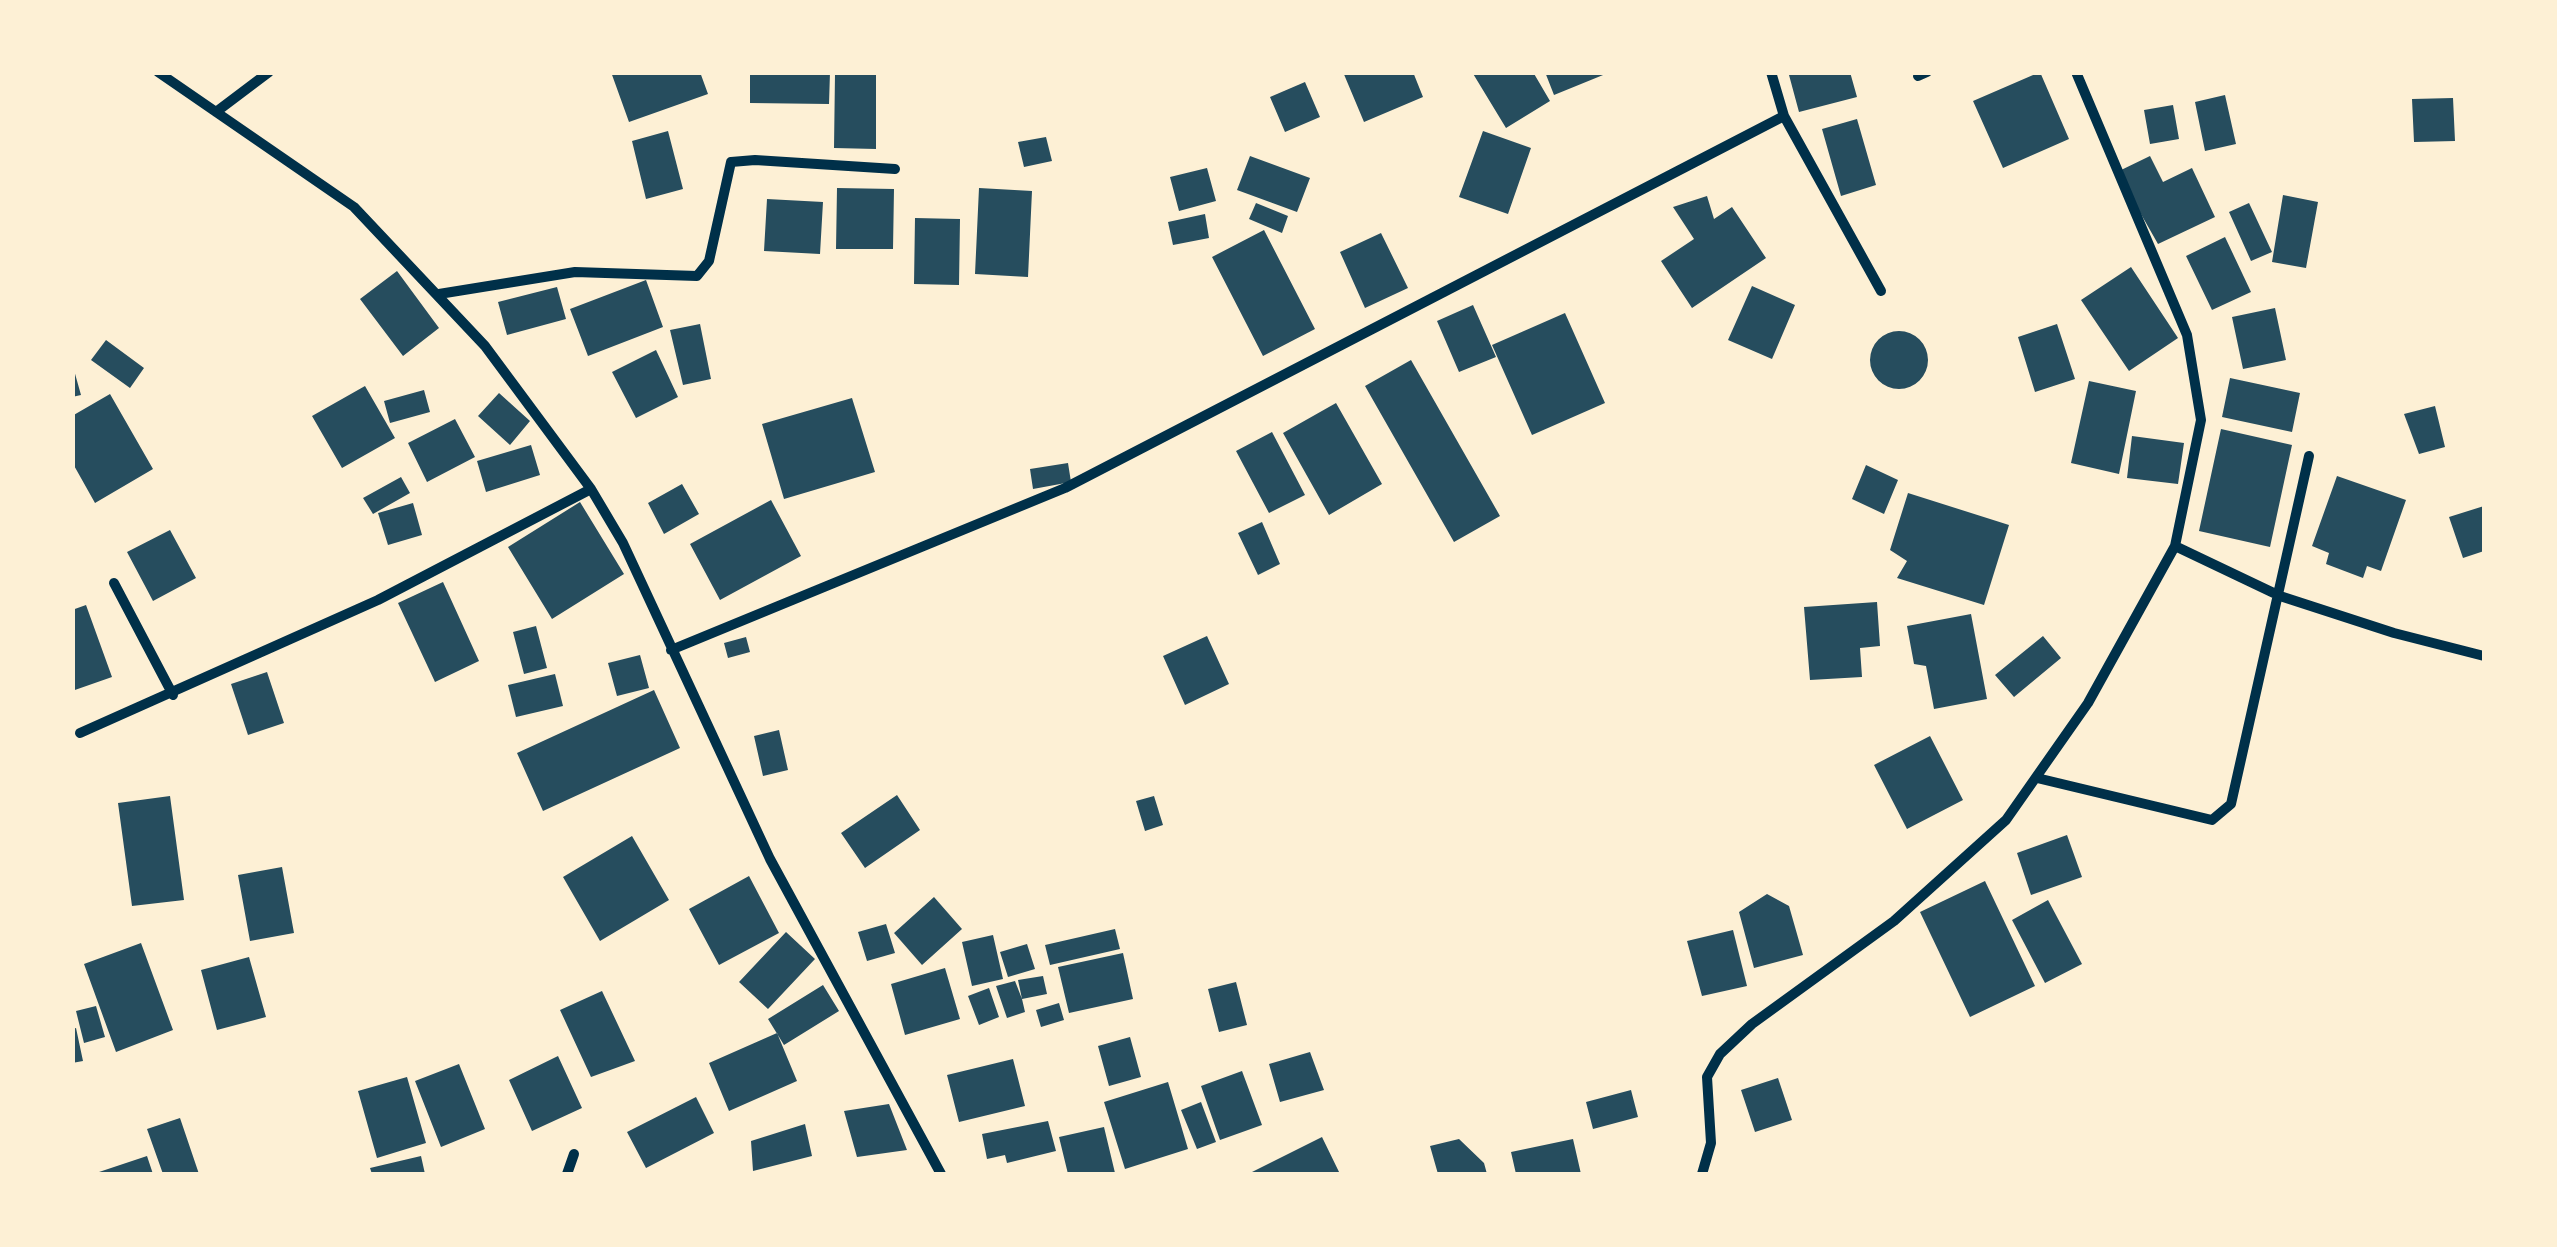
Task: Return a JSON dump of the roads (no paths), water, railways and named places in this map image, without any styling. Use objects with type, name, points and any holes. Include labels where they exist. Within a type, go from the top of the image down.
[{"type":"street","points":[[158,72],[354,208],[485,346],[591,489],[622,543],[770,859],[941,1174]]},
{"type":"street","points":[[216,112],[269,72]]},
{"type":"street","points":[[1771,72],[1784,116],[1880,291]]},
{"type":"street","points":[[1702,1174],[1711,1143],[1707,1077],[1720,1054],[1752,1024],[1894,921],[2006,820],[2088,703],[2176,546],[2201,420],[2186,335],[2076,72]]},
{"type":"street","points":[[670,650],[1065,488],[1784,116]]},
{"type":"street","points":[[439,294],[575,272],[697,276],[709,261],[731,162],[755,160],[895,169]]},
{"type":"street","points":[[2037,778],[2212,820],[2230,804],[2309,456]]},
{"type":"street","points":[[80,733],[173,695],[378,600],[591,489]]},
{"type":"street","points":[[2176,546],[2280,596],[2394,633],[2484,656]]},
{"type":"street","points":[[114,583],[173,695]]},
{"type":"street","points":[[567,1174],[574,1154]]}]
